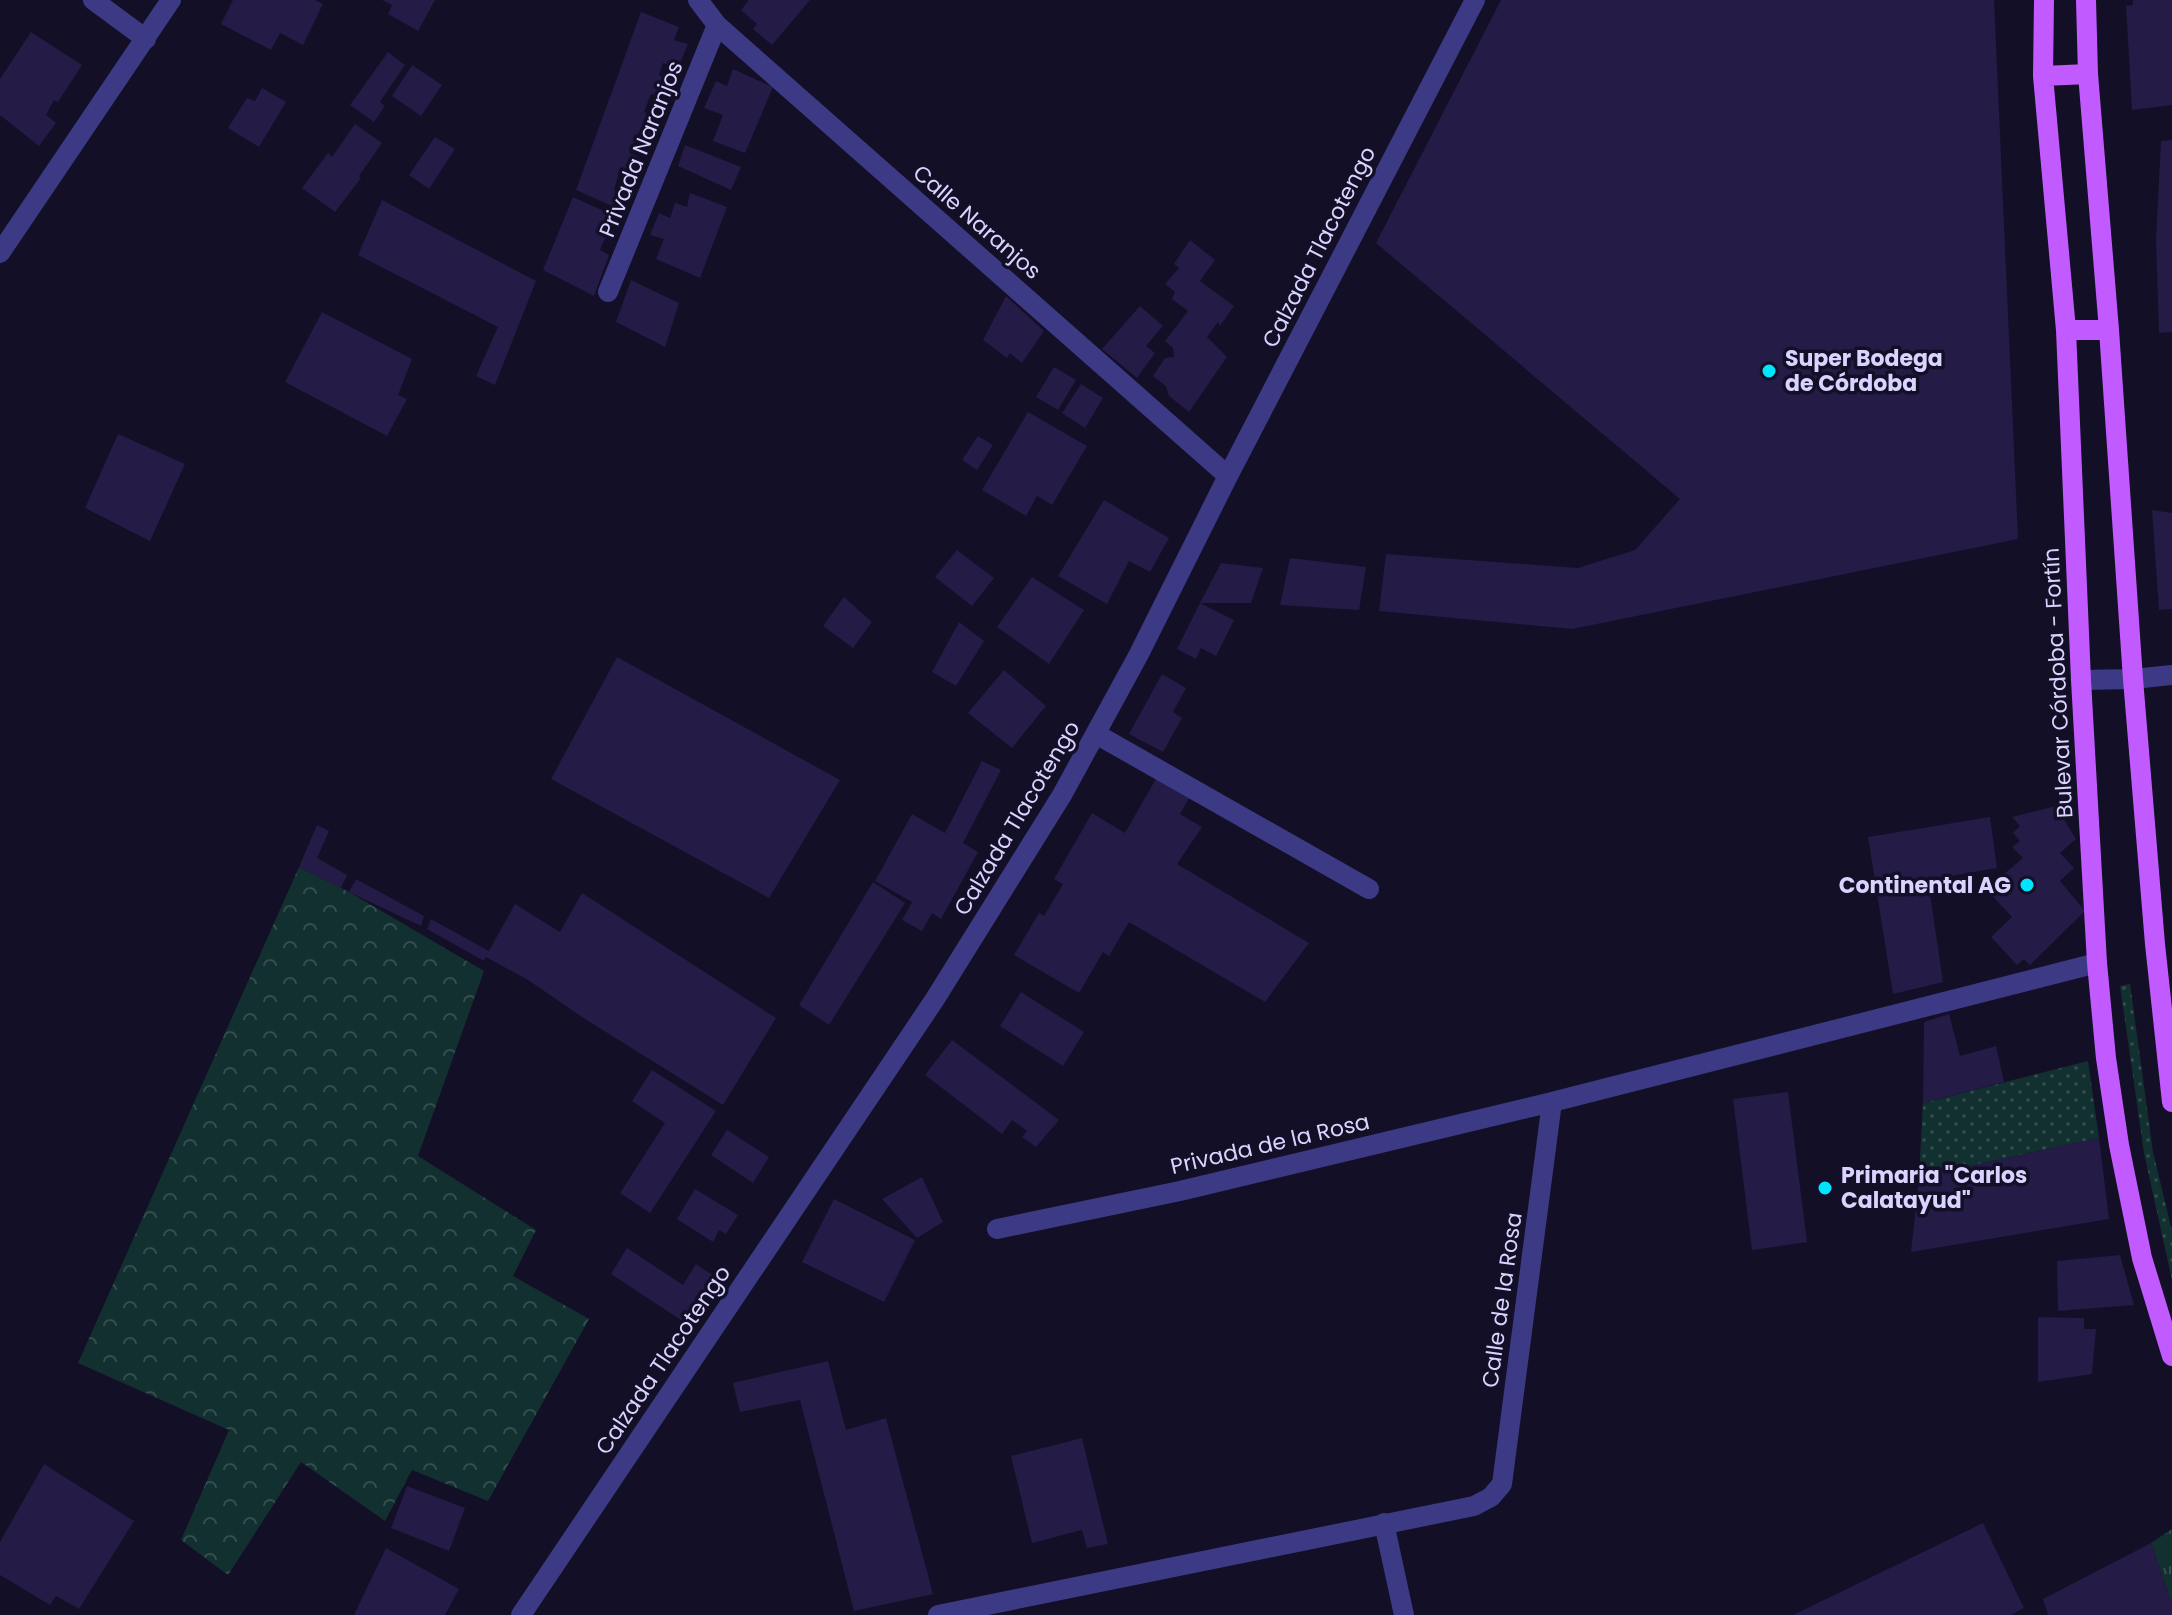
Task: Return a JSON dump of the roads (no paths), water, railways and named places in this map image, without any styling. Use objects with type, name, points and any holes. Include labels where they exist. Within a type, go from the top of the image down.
[{"type":"main road","name":"Bulevar Córdoba - Fortín","points":[[2044,0],[2043,76],[2066,330],[2097,963],[2106,1058],[2119,1145],[2142,1258],[2172,1356]]},
{"type":"main road","points":[[2086,0],[2088,74],[2133,679],[2155,944],[2172,1102]]},
{"type":"main road","points":[[2043,76],[2088,74]]},
{"type":"main road","points":[[2066,330],[2109,330]]},
{"type":"street","points":[[93,0],[146,39]]},
{"type":"street","points":[[0,253],[171,0]]},
{"type":"street","name":"Calle Naranjos","points":[[698,0],[717,25],[1228,476]]},
{"type":"street","name":"Calzada Tlacotengo","points":[[521,1615],[935,999],[1062,795],[1139,654],[1475,0]]},
{"type":"street","name":"Privada Naranjos","points":[[608,292],[717,25]]},
{"type":"street","points":[[2081,680],[2172,675]]},
{"type":"street","points":[[1096,734],[1369,889]]},
{"type":"street","points":[[1552,1102],[2097,963]]},
{"type":"street","name":"Privada de la Rosa","points":[[997,1229],[1180,1191],[1552,1102]]},
{"type":"street","name":"Calle de la Rosa","points":[[938,1615],[1474,1506],[1491,1497],[1502,1484],[1552,1102]]},
{"type":"street","points":[[1384,1523],[1404,1615]]},
{"type":"place","name":"Super Bodega de Córdoba","points":[[1769,371]]},
{"type":"place","name":"Continental AG","points":[[2027,885]]},
{"type":"place","name":"Primaria \"Carlos Calatayud\"","points":[[1825,1188]]}]
